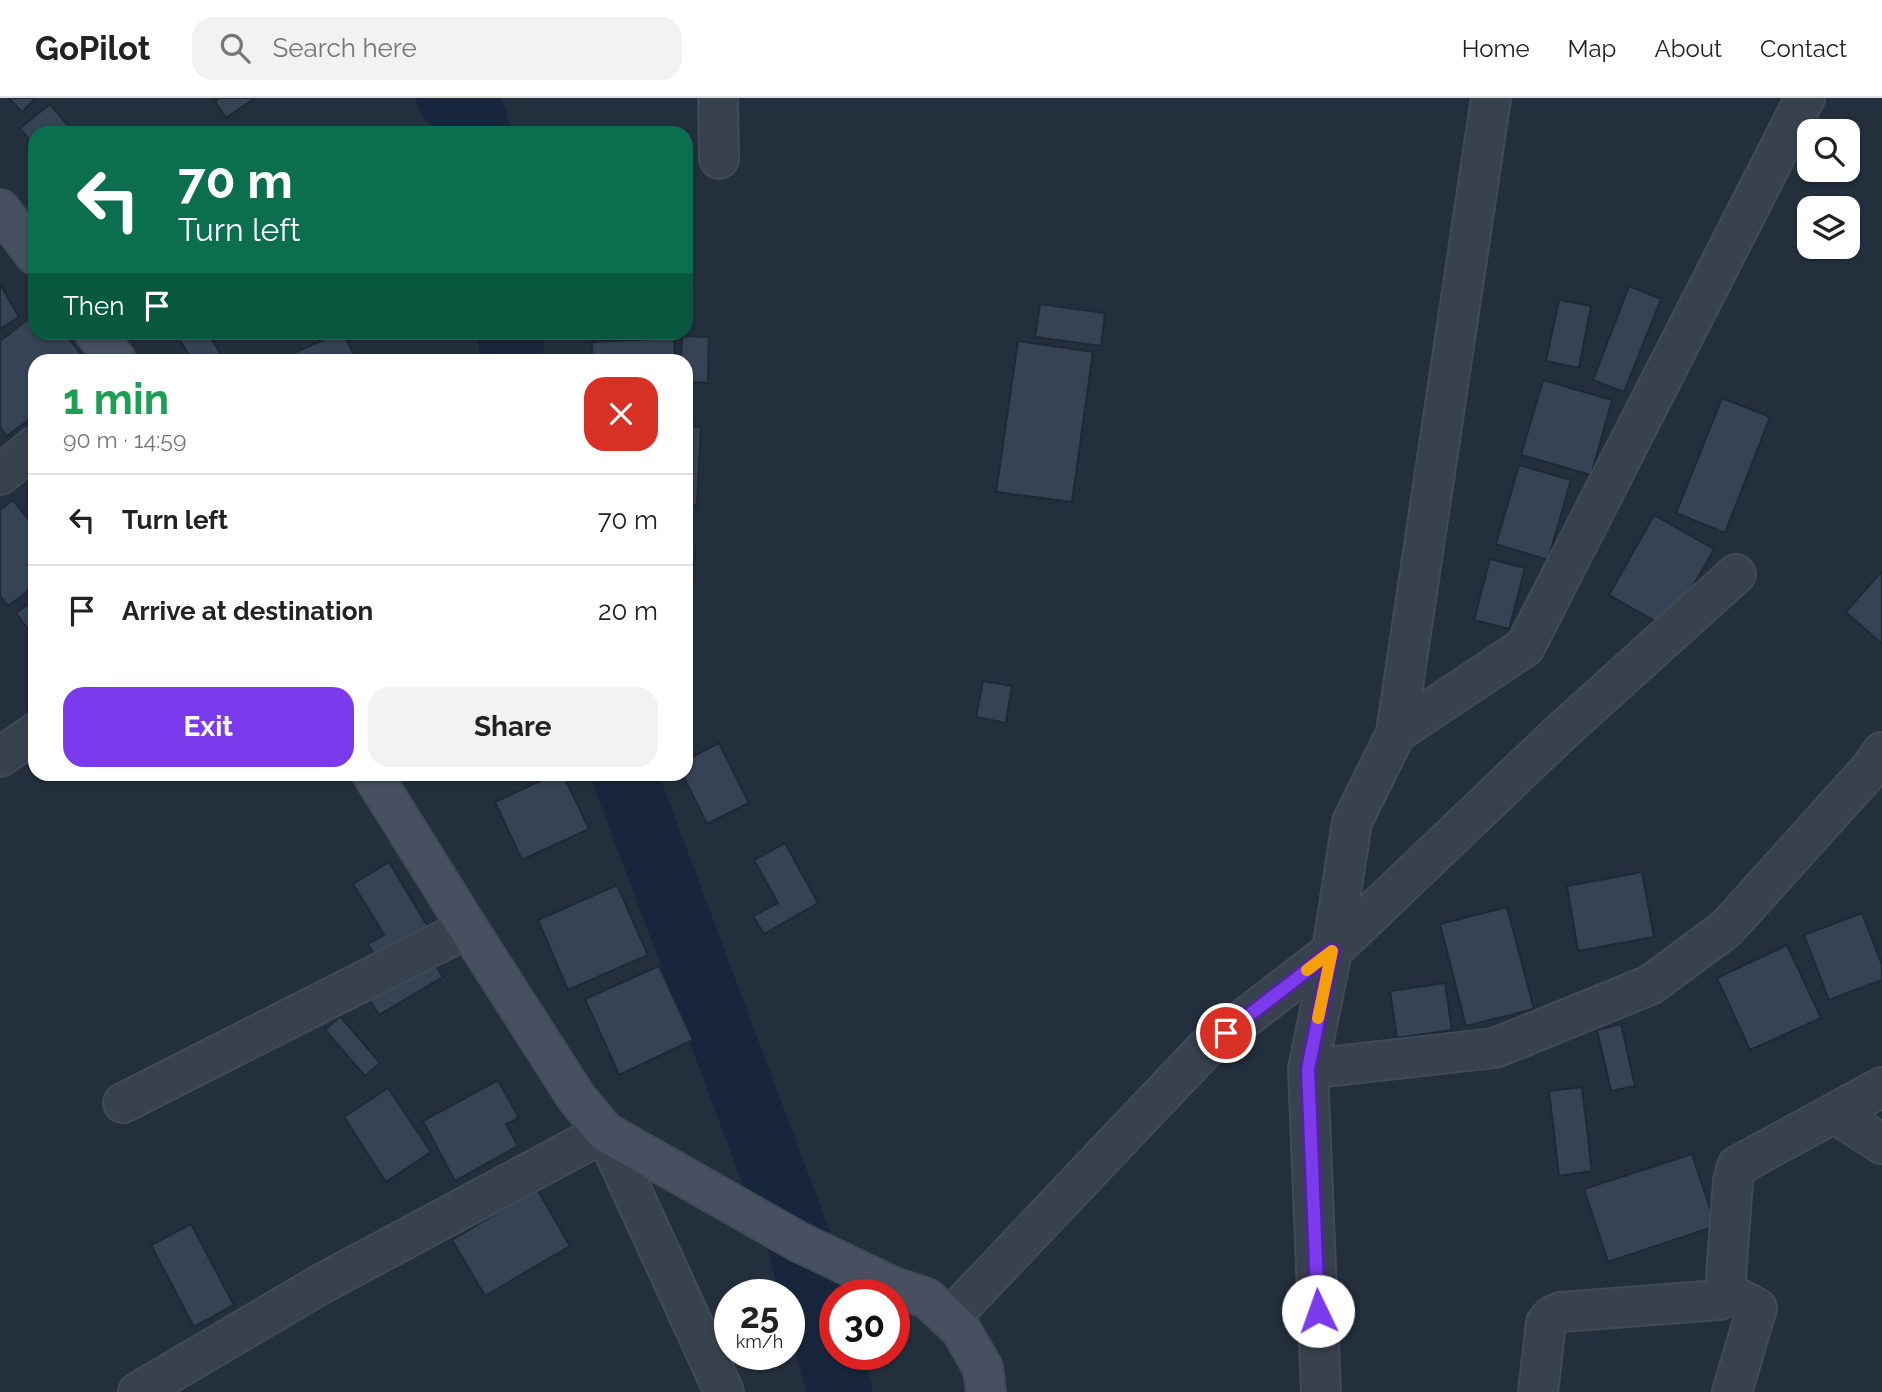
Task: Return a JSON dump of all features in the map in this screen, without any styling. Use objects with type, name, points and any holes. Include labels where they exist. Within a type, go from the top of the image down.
[{"type":"street","points":[[718,98],[719,159]]},
{"type":"street","points":[[1321,1392],[1308,1069],[1332,951],[1352,822],[1396,733],[1491,98]]},
{"type":"street","points":[[1396,733],[1525,647],[1805,98]]},
{"type":"street","points":[[0,209],[28,246]]},
{"type":"street","points":[[100,340],[111,354]]},
{"type":"street","points":[[0,475],[28,452]]},
{"type":"street","points":[[948,1319],[1205,1049],[1332,951],[1558,735],[1736,574]]},
{"type":"street","points":[[0,757],[28,738]]},
{"type":"street","points":[[1308,1069],[1494,1048],[1650,985],[1726,929],[1871,768],[1882,752]]},
{"type":"street","points":[[376,781],[576,1097],[605,1132],[724,1392]]},
{"type":"street","points":[[123,1103],[468,928]]},
{"type":"street","points":[[1538,1392],[1546,1323],[1552,1316],[1561,1312],[1719,1300],[1725,1291],[1733,1181],[1737,1166],[1882,1087]]},
{"type":"street","points":[[1834,1113],[1882,1144]]},
{"type":"street","points":[[605,1132],[799,1242],[893,1287],[927,1298],[961,1330],[983,1368],[986,1392]]},
{"type":"street","points":[[138,1392],[323,1283],[605,1132]]},
{"type":"street","points":[[1725,1291],[1757,1308],[1732,1392]]},
{"type":"building","points":[[9,98],[36,98],[22,112]]},
{"type":"building","points":[[219,98],[255,98],[226,118],[215,101]]},
{"type":"building","points":[[50,104],[68,126],[28,126],[28,138],[20,128]]},
{"type":"building","points":[[0,284],[19,317],[0,329]]},
{"type":"building","points":[[1629,286],[1661,299],[1624,392],[1593,380]]},
{"type":"building","points":[[1559,300],[1591,306],[1579,368],[1546,361]]},
{"type":"building","points":[[1040,304],[1105,313],[1101,346],[1035,337]]},
{"type":"building","points":[[28,319],[28,340],[70,340],[80,354],[28,354],[28,420],[7,436],[0,427],[0,341]]},
{"type":"building","points":[[693,336],[709,337],[708,383],[693,382],[693,354],[681,354],[682,340],[693,340]]},
{"type":"building","points":[[180,340],[213,340],[221,354],[188,354]]},
{"type":"building","points":[[323,340],[347,340],[353,354],[292,354]]},
{"type":"building","points":[[674,340],[675,354],[592,354],[592,342]]},
{"type":"building","points":[[1018,341],[1093,352],[1072,502],[996,492]]},
{"type":"building","points":[[1543,380],[1612,400],[1591,475],[1521,455]]},
{"type":"building","points":[[1722,398],[1770,417],[1725,533],[1676,513]]},
{"type":"building","points":[[693,426],[701,427],[697,505],[693,505]]},
{"type":"building","points":[[1519,465],[1571,480],[1548,560],[1496,544]]},
{"type":"building","points":[[13,500],[28,519],[28,591],[8,606],[0,596],[0,510]]},
{"type":"building","points":[[1654,515],[1714,549],[1669,629],[1609,595]]},
{"type":"building","points":[[1490,559],[1525,568],[1509,629],[1474,620]]},
{"type":"building","points":[[1882,571],[1882,644],[1846,612]]},
{"type":"building","points":[[28,604],[28,629],[16,613]]},
{"type":"building","points":[[983,681],[1012,686],[1006,723],[976,717]]},
{"type":"building","points":[[719,743],[749,803],[707,824],[686,781],[693,781],[693,756]]},
{"type":"building","points":[[540,781],[566,781],[589,829],[522,860],[495,802]]},
{"type":"building","points":[[785,843],[818,903],[764,934],[753,916],[778,903],[754,860]]},
{"type":"building","points":[[389,862],[431,932],[379,963],[368,944],[384,935],[353,884]]},
{"type":"building","points":[[1642,872],[1654,937],[1578,951],[1567,886]]},
{"type":"building","points":[[617,885],[648,955],[568,990],[538,920]]},
{"type":"building","points":[[1507,907],[1534,1009],[1466,1026],[1440,924]]},
{"type":"building","points":[[1862,913],[1882,965],[1882,980],[1829,1000],[1804,935]]},
{"type":"building","points":[[1787,945],[1821,1018],[1750,1050],[1717,978]]},
{"type":"building","points":[[433,961],[443,977],[379,1015],[369,999]]},
{"type":"building","points":[[659,966],[693,1040],[619,1075],[585,999]]},
{"type":"building","points":[[1445,983],[1452,1030],[1397,1038],[1390,991]]},
{"type":"building","points":[[340,1016],[380,1063],[365,1076],[325,1030]]},
{"type":"building","points":[[1621,1024],[1635,1086],[1611,1091],[1597,1030]]},
{"type":"building","points":[[498,1080],[519,1118],[506,1124],[518,1146],[455,1181],[423,1121]]},
{"type":"building","points":[[1582,1087],[1592,1171],[1559,1176],[1549,1091]]},
{"type":"building","points":[[388,1088],[431,1152],[386,1182],[344,1117]]},
{"type":"building","points":[[1692,1154],[1716,1226],[1608,1262],[1584,1189]]},
{"type":"building","points":[[537,1189],[570,1246],[485,1296],[452,1240]]},
{"type":"building","points":[[191,1224],[234,1305],[194,1327],[151,1245]]},
{"type":"waterway","points":[[449,98],[474,117],[476,126]]},
{"type":"waterway","points":[[511,340],[512,354]]},
{"type":"waterway","points":[[627,781],[799,1242],[840,1392]]},
{"type":"slow traffic","points":[[1307,970],[1332,951],[1318,1018]]},
{"type":"route","points":[[1226,1033],[1332,951],[1308,1069],[1318,1311]]}]
